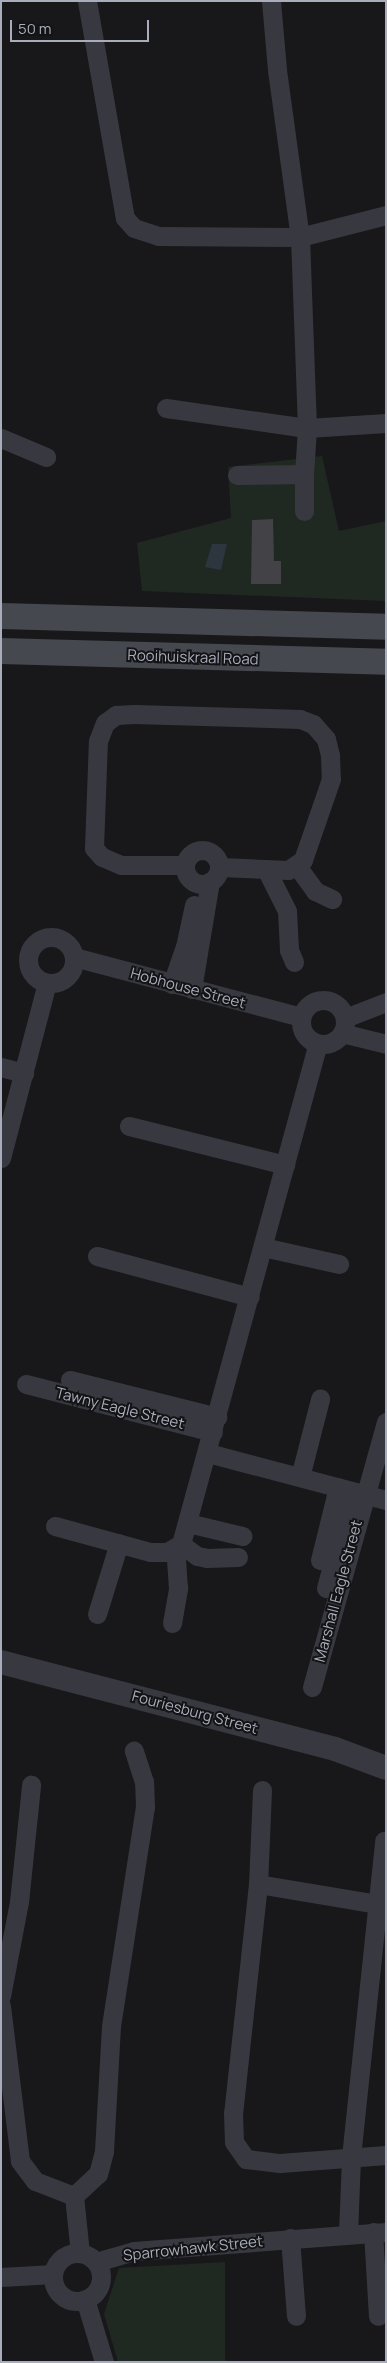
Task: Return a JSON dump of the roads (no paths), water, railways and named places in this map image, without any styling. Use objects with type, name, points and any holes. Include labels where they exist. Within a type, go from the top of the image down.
[{"type":"main road","points":[[1,616],[386,627]]},
{"type":"main road","name":"Rooihuiskraal Road","points":[[1,651],[386,662]]},
{"type":"street","points":[[87,1],[125,218],[134,228],[158,236],[300,237],[386,215]]},
{"type":"street","points":[[271,1],[277,70],[300,237],[306,428],[304,511]]},
{"type":"street","points":[[166,408],[306,428],[386,423]]},
{"type":"street","points":[[1,438],[46,457]]},
{"type":"street","points":[[237,475],[304,474]]},
{"type":"street","points":[[172,984],[209,878],[215,855],[203,849],[190,854],[185,865],[186,875],[209,878],[266,869],[288,870],[297,866],[308,853],[331,779],[330,755],[326,740],[313,724],[300,718],[116,716],[105,724],[98,741],[94,848],[102,858],[121,865],[185,865]]},
{"type":"street","points":[[297,866],[315,891],[332,899]]},
{"type":"street","points":[[266,869],[287,911],[289,950],[294,962]]},
{"type":"street","points":[[192,989],[209,878]]},
{"type":"street","points":[[44,938],[60,938],[72,949],[74,957],[69,975],[56,983],[47,983],[34,975],[28,958],[36,943],[44,938]]},
{"type":"street","name":"Hobhouse Street","points":[[74,957],[301,1017]]},
{"type":"street","points":[[1,1158],[47,983]]},
{"type":"street","points":[[343,1026],[338,1005],[324,999],[309,1004],[301,1017],[306,1036],[318,1043],[332,1042],[343,1026],[386,1002]]},
{"type":"street","points":[[343,1026],[386,1044]]},
{"type":"street","points":[[172,1623],[178,1574],[178,1547],[188,1523],[208,1453],[318,1043]]},
{"type":"street","points":[[1,1067],[24,1073]]},
{"type":"street","points":[[129,1126],[285,1165]]},
{"type":"street","points":[[263,1247],[339,1264]]},
{"type":"street","points":[[97,1256],[250,1297]]},
{"type":"street","name":"Tawny Eagle Street","points":[[70,1380],[215,1424]]},
{"type":"street","name":"Tawny Eagle Street","points":[[26,1384],[215,1424]]},
{"type":"street","points":[[300,1477],[320,1399]]},
{"type":"street","name":"Marshall Eagle Street","points":[[314,1585],[351,1491],[386,1422]]},
{"type":"street","points":[[208,1453],[386,1500]]},
{"type":"street","name":"Marshall Eagle Street","points":[[311,1642],[351,1491]]},
{"type":"street","name":"Marshall Eagle Street","points":[[312,1687],[351,1491]]},
{"type":"street","points":[[188,1523],[242,1536]]},
{"type":"street","points":[[55,1526],[150,1552],[178,1547],[197,1556],[238,1557]]},
{"type":"street","points":[[97,1614],[118,1543]]},
{"type":"street","name":"Fouriesburg Street","points":[[1,1662],[335,1749],[386,1768]]},
{"type":"street","points":[[74,2196],[98,2174],[104,2151],[111,2026],[145,1807],[144,1782],[134,1751]]},
{"type":"street","points":[[1,1996],[19,1902],[31,1785]]},
{"type":"street","points":[[262,1790],[258,1884],[233,2113],[234,2142],[240,2155],[257,2161],[280,2163],[386,2155]]},
{"type":"street","points":[[348,2233],[351,2158],[384,1841]]},
{"type":"street","points":[[258,1884],[378,1904]]},
{"type":"street","points":[[1,2006],[20,2161],[35,2181],[74,2196]]},
{"type":"street","points":[[74,2196],[80,2253]]},
{"type":"street","points":[[378,2316],[379,2232]]},
{"type":"street","name":"Sparrowhawk Street","points":[[96,2262],[134,2251],[379,2232]]},
{"type":"street","points":[[290,2238],[296,2316]]},
{"type":"street","points":[[80,2253],[96,2262],[101,2276],[100,2284],[85,2299],[76,2301],[62,2295],[53,2274],[60,2260],[80,2253]]},
{"type":"street","points":[[1,2277],[53,2274]]},
{"type":"street","points":[[85,2299],[104,2362]]}]
